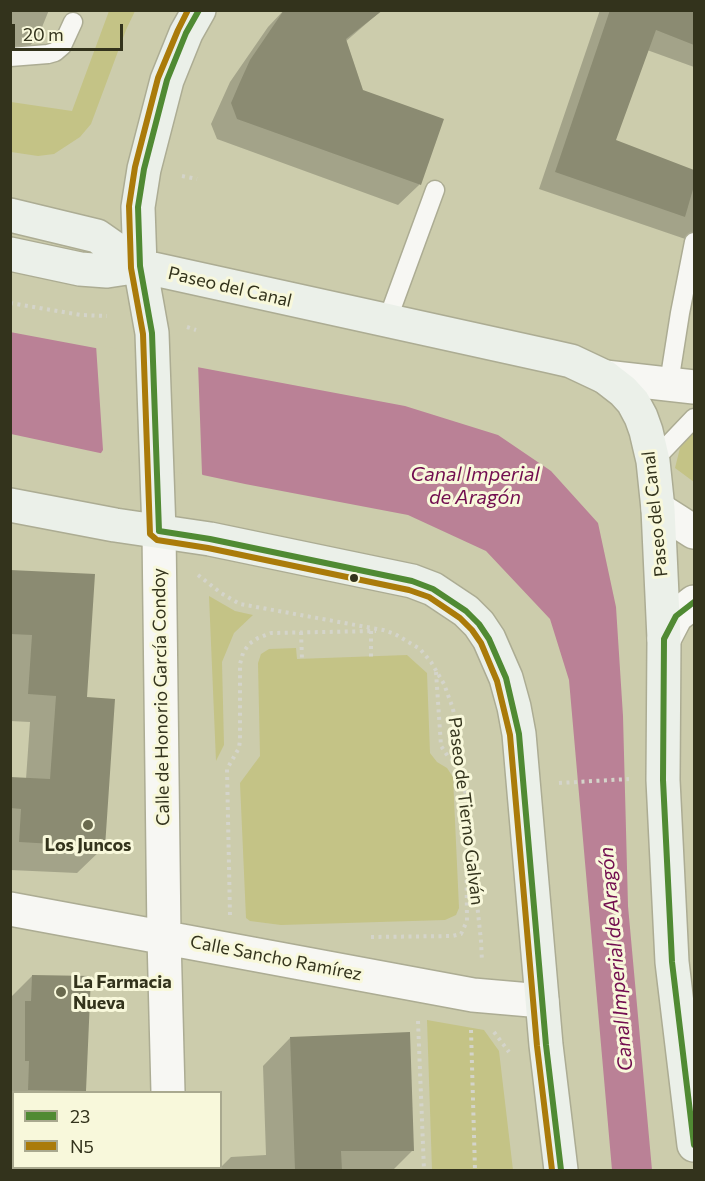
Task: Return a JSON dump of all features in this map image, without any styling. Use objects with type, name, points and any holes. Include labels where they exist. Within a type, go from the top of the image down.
[{"type":"main road","name":"Calle de Honorio García Condoy","points":[[159,531],[152,333],[140,266],[138,207],[144,169],[167,80],[186,33],[199,10]]},
{"type":"main road","name":"Paseo del Canal","points":[[10,215],[97,236],[140,266]]},
{"type":"main road","name":"Paseo del Canal","points":[[10,254],[80,269],[107,271],[140,266],[571,361],[605,376],[633,402],[641,417],[652,461],[658,509],[664,639],[663,780],[672,962],[694,1145]]},
{"type":"main road","points":[[10,505],[210,539],[412,581],[448,598],[479,624],[489,639],[506,678],[519,734],[542,1001],[561,1170]]},
{"type":"street","points":[[605,376],[682,385]]},
{"type":"street","points":[[658,509],[694,532]]},
{"type":"street","name":"Calle de Honorio García Condoy","points":[[159,531],[168,1091]]},
{"type":"street","points":[[664,639],[676,616],[694,602]]},
{"type":"street","name":"Calle Sancho Ramírez","points":[[10,909],[473,995],[542,1001]]},
{"type":"lane","points":[[10,57],[55,52],[62,46],[73,22]]},
{"type":"lane","points":[[387,321],[435,190]]},
{"type":"lane","points":[[682,385],[680,313],[694,242]]},
{"type":"lane","points":[[652,461],[694,418]]},
{"type":"path","points":[[183,176],[197,179]]},
{"type":"path","points":[[10,303],[81,315],[107,316]]},
{"type":"path","name":"Paseo de Tierno Galván","points":[[193,573],[240,603],[383,630],[407,640],[420,649],[436,668],[452,706],[459,732],[482,970]]},
{"type":"path","points":[[230,916],[227,769],[239,748],[240,663],[243,653],[249,644],[271,633],[383,630]]},
{"type":"path","points":[[371,631],[371,657]]},
{"type":"path","points":[[301,632],[302,659]]},
{"type":"path","points":[[436,668],[441,746],[449,758],[462,763]]},
{"type":"path","points":[[567,783],[633,779]]},
{"type":"path","points":[[360,938],[461,934],[467,921],[466,805]]},
{"type":"path","points":[[418,1014],[424,1170]]},
{"type":"path","points":[[471,1023],[475,1170]]},
{"type":"shaded area","points":[[109,11],[135,11],[91,124],[80,137],[54,154],[38,156],[11,152],[11,102],[72,111]]},
{"type":"shaded area","points":[[694,432],[694,482],[675,468],[680,448]]},
{"type":"shaded area","points":[[209,596],[235,611],[253,615],[234,633],[222,662],[224,745],[216,761]]},
{"type":"shaded area","points":[[296,648],[297,659],[407,655],[427,673],[430,753],[437,762],[447,768],[453,777],[459,908],[456,915],[445,920],[281,925],[250,921],[246,918],[240,783],[260,756],[258,663],[261,654],[269,649]]},
{"type":"shaded area","points":[[427,1020],[484,1030],[499,1051],[513,1170],[432,1170]]},
{"type":"water","name":"Canal Imperial de Aragón","points":[[10,332],[405,406],[498,435],[551,471],[598,523],[616,607],[623,716],[628,906],[652,1170],[612,1170],[569,680],[550,619],[486,551],[408,515],[245,484],[11,434]]},
{"type":"pier","points":[[96,345],[198,363],[204,478],[99,456],[103,450]]},
{"type":"building","points":[[284,10],[383,10],[346,39],[363,90],[444,119],[421,185],[237,119],[231,103],[240,82],[250,60]]},
{"type":"building","points":[[610,10],[694,10],[694,45],[656,30],[616,140],[694,170],[694,186],[685,217],[555,172]]},
{"type":"building","points":[[10,570],[95,574],[87,697],[115,699],[105,847],[19,842],[21,809],[10,808],[10,777],[50,779],[56,696],[28,694],[32,635],[10,634]]},
{"type":"building","points":[[32,975],[91,976],[86,1091],[28,1090],[29,1061],[25,1061],[25,1001],[31,1001]]},
{"type":"building","points":[[410,1032],[414,1151],[341,1151],[342,1170],[295,1170],[290,1037]]},
{"type":"transit line","name":"N5","points":[[188,10],[158,78],[135,167],[129,206],[131,268],[143,334],[150,534],[157,540],[208,548],[409,590],[429,597],[460,618],[481,643],[497,681],[510,735],[537,1046],[552,1170]]},
{"type":"transit line","name":"23","points":[[159,531],[152,333],[140,266],[138,207],[144,169],[167,80],[186,33],[199,10]]},
{"type":"transit line","name":"23","points":[[159,531],[210,539],[412,581],[433,589],[466,611],[489,639],[506,678],[519,734],[546,1045],[561,1170]]},
{"type":"transit line","name":"23","points":[[694,602],[676,616],[664,639],[663,780],[672,962],[694,1145]]},
{"type":"place","name":"Los Juncos","points":[[88,825]]},
{"type":"place","name":"La Farmacia Nueva","points":[[61,992]]}]
